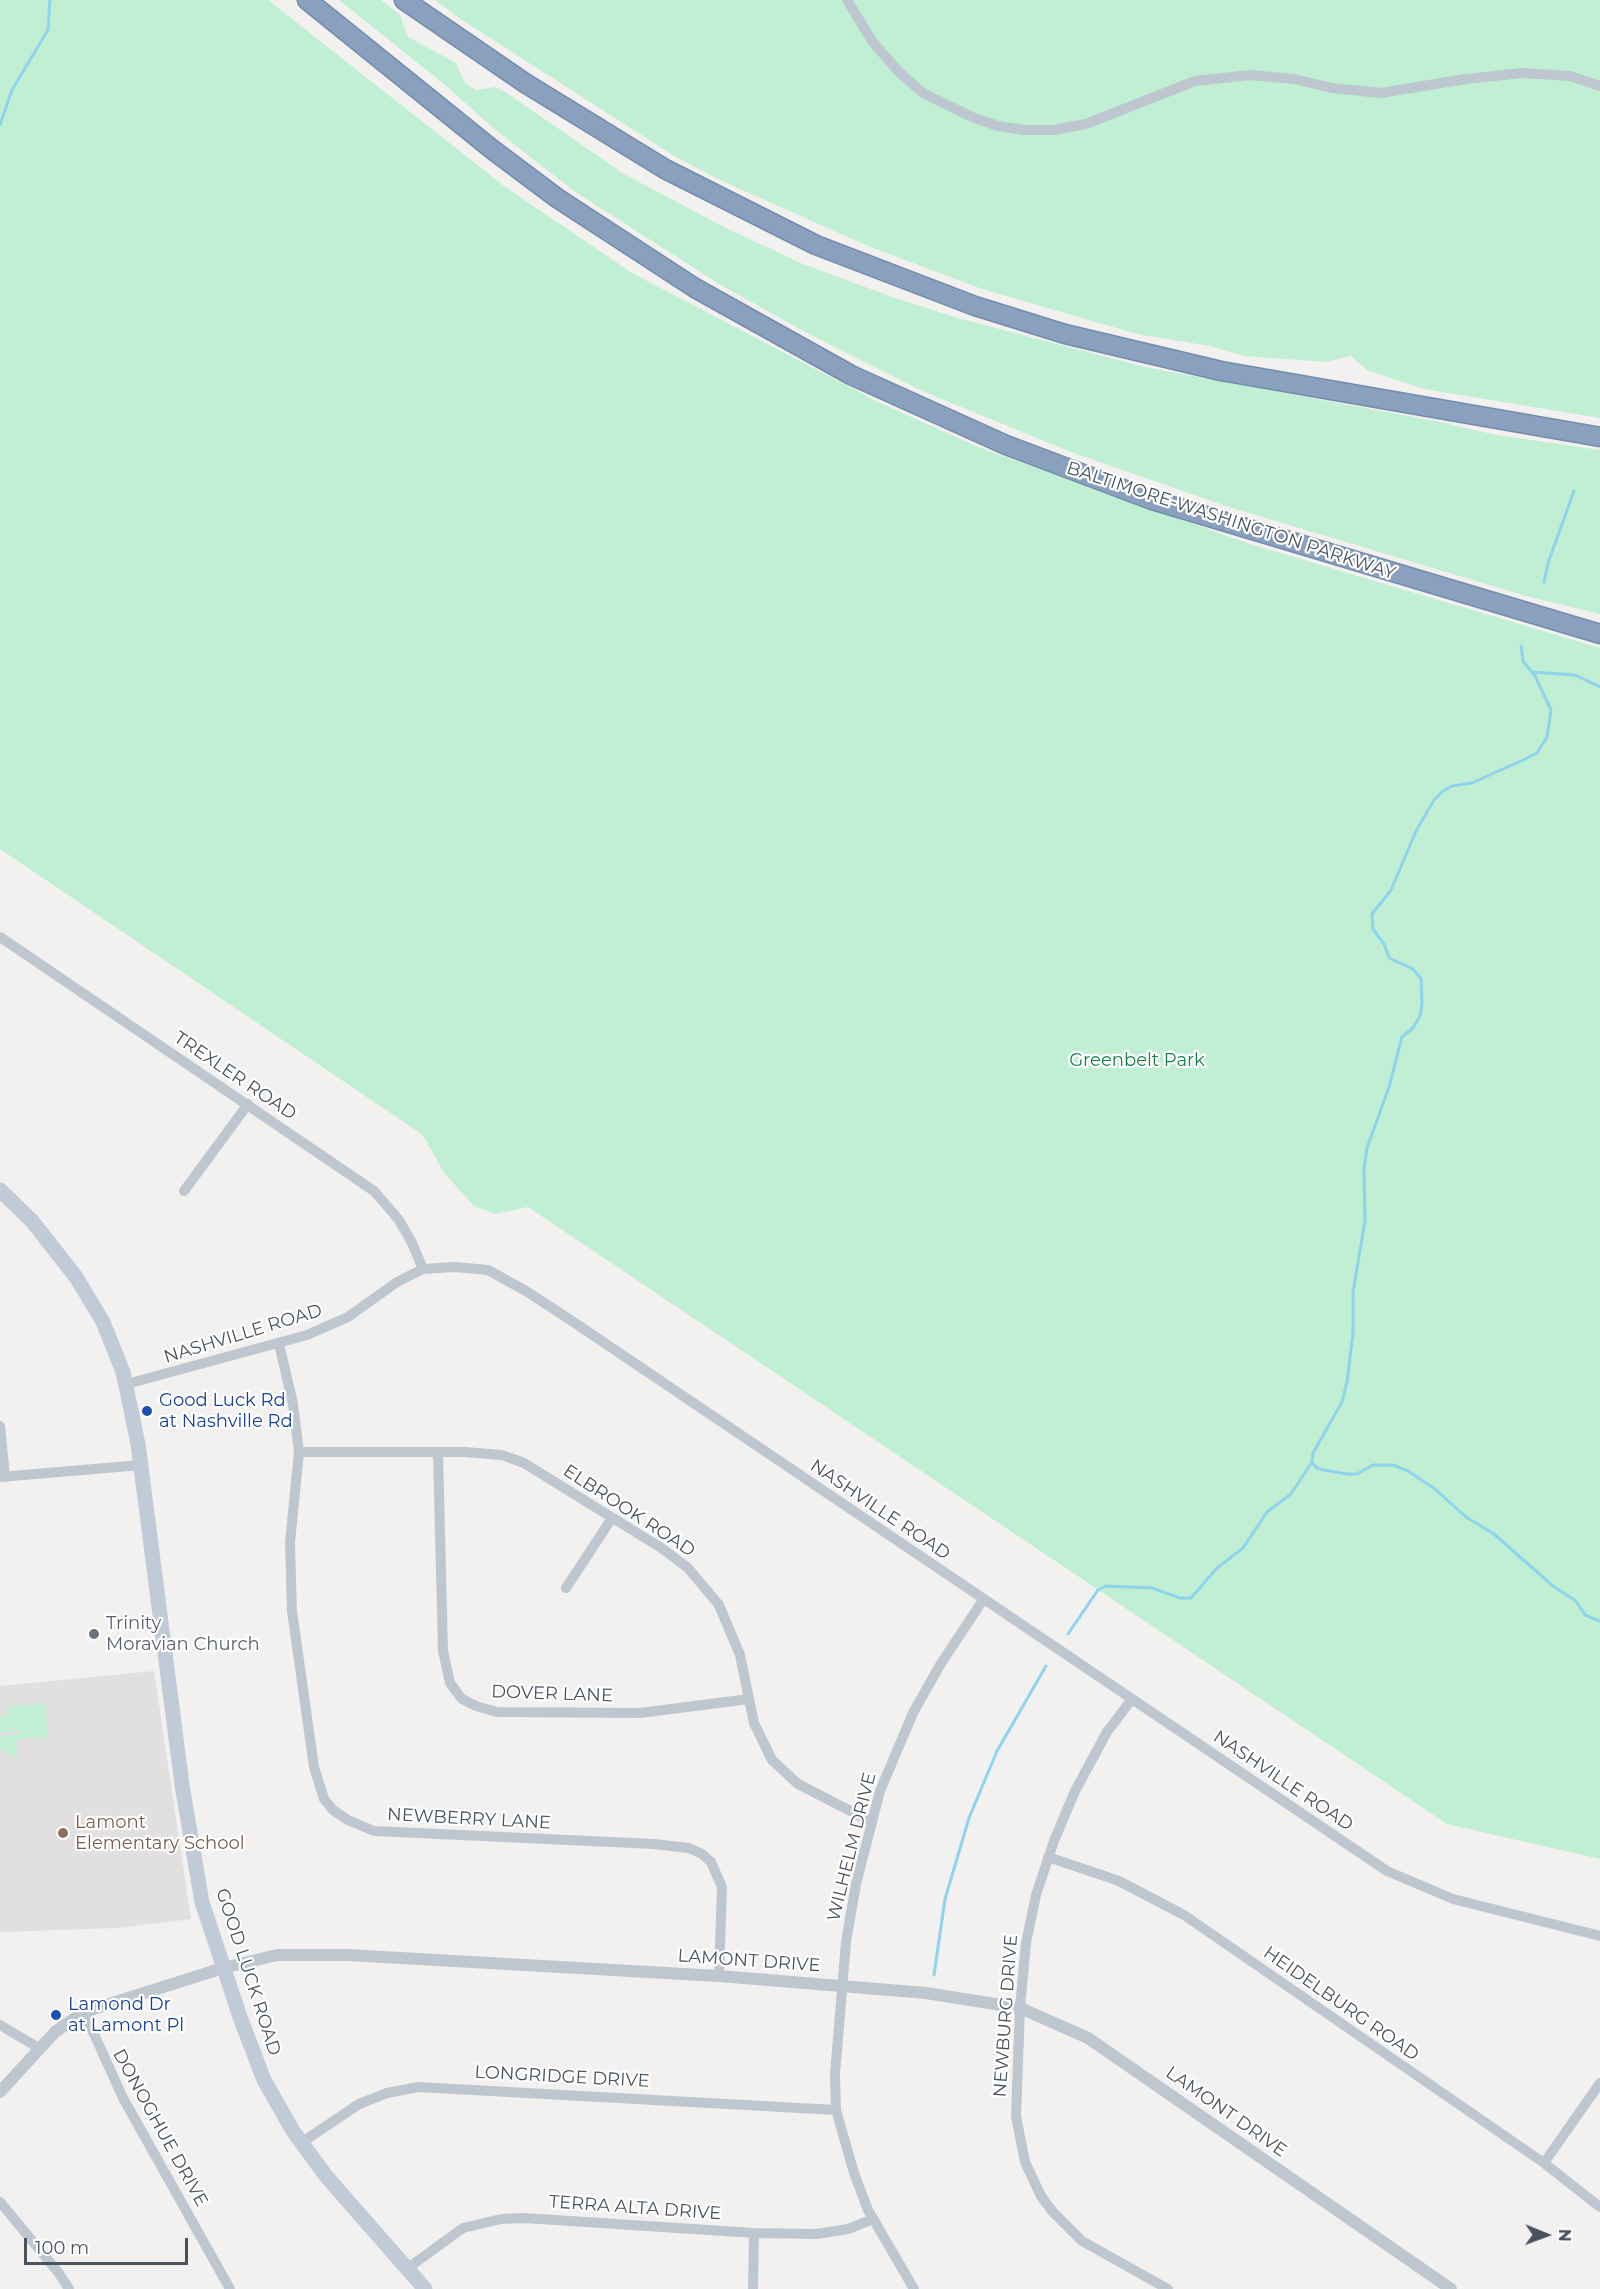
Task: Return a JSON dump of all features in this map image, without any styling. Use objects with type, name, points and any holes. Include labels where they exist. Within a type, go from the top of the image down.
[{"type":"highway","name":"BALTIMORE-WASHINGTON PARKWAY","points":[[307,0],[484,143],[557,198],[695,288],[851,375],[1006,445],[1152,500],[1600,634]]},
{"type":"highway","points":[[404,0],[534,89],[665,169],[816,245],[945,295],[1065,334],[1209,369],[1600,436]]},
{"type":"main road","name":"GOOD LUCK ROAD","points":[[0,1190],[39,1230],[81,1285],[115,1348],[127,1384],[141,1465],[190,1837],[202,1902],[223,1968],[264,2080],[301,2143],[346,2200],[425,2289]]},
{"type":"street","points":[[847,0],[872,40],[898,71],[923,93],[972,117],[998,126],[1024,129],[1053,130],[1086,124],[1195,81],[1250,75],[1294,79],[1332,88],[1381,93],[1466,79],[1522,73],[1570,76],[1600,86]]},
{"type":"street","name":"TREXLER ROAD","points":[[0,937],[374,1191],[399,1220],[423,1269]]},
{"type":"street","points":[[184,1191],[248,1104]]},
{"type":"street","name":"NASHVILLE ROAD","points":[[127,1384],[279,1344],[348,1317],[397,1282],[423,1269],[473,1268],[504,1278],[982,1600],[1401,1878],[1478,1907],[1600,1935]]},
{"type":"street","name":"NEWBERRY LANE","points":[[279,1344],[293,1404],[299,1452],[290,1542],[292,1611],[314,1767],[318,1785],[328,1804],[348,1820],[374,1831],[689,1848],[702,1854],[711,1862],[722,1887],[719,1976]]},
{"type":"street","points":[[0,1426],[3,1477],[141,1465]]},
{"type":"street","name":"ELBROOK ROAD","points":[[299,1452],[481,1452],[502,1455],[524,1463],[663,1549],[688,1568],[719,1605],[740,1655],[754,1723],[764,1746],[784,1772],[825,1799],[872,1822]]},
{"type":"street","name":"DOVER LANE","points":[[438,1453],[443,1651],[450,1683],[462,1699],[497,1712],[640,1713],[749,1699]]},
{"type":"street","points":[[566,1588],[612,1518]]},
{"type":"street","name":"WILHELM DRIVE","points":[[914,2289],[873,2219],[854,2173],[836,2110],[835,2074],[850,1911],[880,1791],[913,1713],[945,1657],[982,1600]]},
{"type":"street","name":"NEWBURG DRIVE","points":[[1132,1699],[1107,1732],[1085,1769],[1048,1857],[1031,1918],[1020,2008],[1015,2102],[1018,2131],[1025,2162],[1041,2196],[1082,2241],[1168,2289]]},
{"type":"street","name":"HEIDELBURG ROAD","points":[[1048,1857],[1119,1881],[1184,1915],[1544,2163],[1600,2207]]},
{"type":"street","name":"LAMONT DRIVE","points":[[0,2092],[55,2032],[84,2012],[223,1968],[276,1954],[719,1976],[926,1993],[1020,2008],[1088,2038],[1451,2289]]},
{"type":"street","name":"DONOGHUE DRIVE","points":[[84,2012],[123,2098],[230,2289]]},
{"type":"street","points":[[0,2025],[39,2048]]},
{"type":"street","points":[[1544,2163],[1600,2083]]},
{"type":"street","name":"LONGRIDGE DRIVE","points":[[301,2143],[359,2104],[387,2093],[418,2087],[836,2110]]},
{"type":"street","points":[[0,2202],[69,2289]]},
{"type":"street","name":"TERRA ALTA DRIVE","points":[[408,2268],[463,2228],[501,2219],[524,2218],[754,2233],[817,2234],[848,2229],[873,2219]]},
{"type":"street","points":[[753,2289],[754,2233]]},
{"type":"shaded area","points":[[154,1671],[191,1919],[119,1928],[0,1932],[0,1686]]},
{"type":"green space","name":"Greenbelt Park","points":[[0,0],[268,0],[504,186],[632,273],[880,403],[978,447],[1247,543],[1600,648],[1600,1859],[1447,1824],[528,1207],[495,1214],[474,1206],[444,1173],[423,1135],[0,849]]},
{"type":"green space","points":[[339,0],[381,0],[400,15],[408,37],[456,63],[465,83],[476,90],[495,87],[507,93],[624,174],[724,227],[803,264],[895,298],[961,319],[1145,367],[1435,421],[1496,435],[1600,450],[1600,614],[1526,596],[1229,507],[1071,452],[922,391],[809,334],[719,284],[574,191],[492,127],[444,84]]},
{"type":"green space","points":[[435,0],[1600,0],[1600,418],[1424,389],[1367,370],[1351,356],[1325,362],[1244,356],[1210,346],[1137,334],[982,289],[868,246],[722,181],[676,157],[459,18]]},
{"type":"green space","points":[[45,1703],[48,1737],[16,1740],[17,1756],[8,1757],[8,1750],[0,1750],[0,1736],[20,1734],[20,1730],[0,1732],[0,1716],[7,1715],[7,1707]]},
{"type":"waterway","points":[[0,125],[12,90],[48,30],[50,0]]},
{"type":"waterway","points":[[1544,582],[1549,560],[1574,491]]},
{"type":"waterway","points":[[1521,646],[1523,661],[1535,676],[1551,710],[1547,737],[1537,753],[1472,783],[1452,786],[1434,800],[1416,831],[1391,890],[1372,914],[1373,929],[1384,944],[1389,958],[1413,969],[1421,979],[1422,1004],[1420,1016],[1413,1028],[1402,1037],[1389,1087],[1367,1148],[1364,1168],[1365,1221],[1353,1292],[1353,1333],[1347,1382],[1342,1402],[1313,1453],[1312,1462],[1317,1468],[1347,1474],[1357,1474],[1373,1465],[1393,1465],[1408,1471],[1435,1489],[1466,1517],[1494,1534],[1553,1586],[1576,1601],[1585,1615],[1600,1621]]},
{"type":"waterway","points":[[1532,672],[1575,675],[1600,687]]},
{"type":"waterway","points":[[1068,1634],[1098,1590],[1106,1586],[1152,1588],[1180,1598],[1191,1598],[1217,1568],[1243,1548],[1267,1512],[1291,1494],[1312,1462]]},
{"type":"waterway","points":[[934,1975],[945,1899],[969,1818],[997,1751],[1046,1666]]},
{"type":"place","name":"Good Luck Rd at Nashville Rd","points":[[147,1411]]},
{"type":"place","name":"Trinity Moravian Church","points":[[94,1634]]},
{"type":"place","name":"Lamont Elementary School","points":[[63,1833]]},
{"type":"place","name":"Lamond Dr at Lamont Pl","points":[[56,2015]]}]
